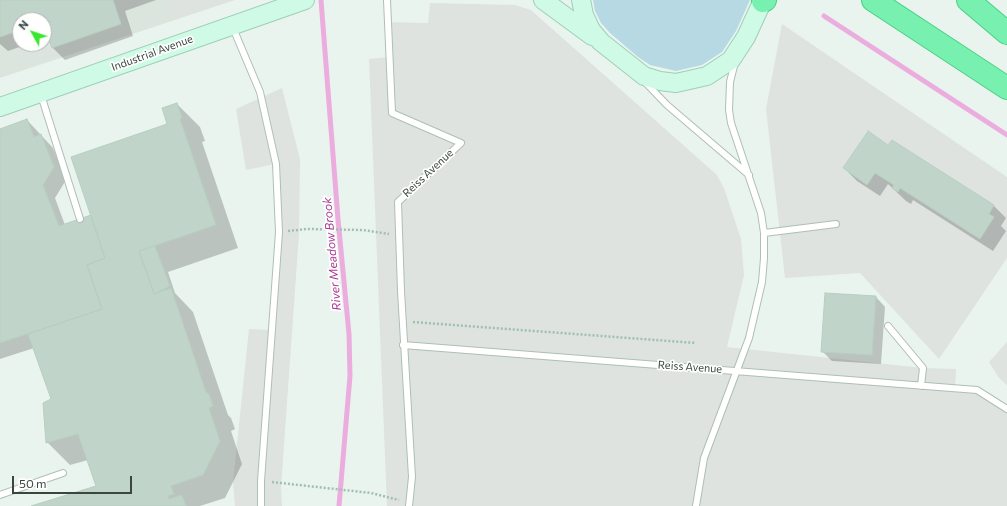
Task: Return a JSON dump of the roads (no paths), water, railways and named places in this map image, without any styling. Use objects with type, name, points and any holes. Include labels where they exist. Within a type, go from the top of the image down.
[{"type":"highway","points":[[873,0],[1007,88]]},
{"type":"highway","points":[[968,0],[1007,33]]},
{"type":"main road","name":"Industrial Avenue","points":[[0,107],[305,0]]},
{"type":"main road","points":[[543,0],[601,42],[630,67],[644,76],[660,81],[676,83],[687,82],[707,76],[731,60],[739,50],[764,0]]},
{"type":"main road","points":[[581,0],[584,15],[591,30],[601,42]]},
{"type":"lane","name":"Reiss Avenue","points":[[386,0],[392,113],[461,143],[398,202],[404,345],[412,476],[409,504]]},
{"type":"lane","points":[[232,25],[260,92],[276,164],[279,232],[261,506]]},
{"type":"lane","name":"Reiss Avenue","points":[[696,506],[704,458],[738,371],[756,310],[764,258],[764,233],[761,213],[750,176],[731,123],[729,110],[730,82],[739,50]]},
{"type":"lane","points":[[630,67],[667,105],[750,176]]},
{"type":"lane","points":[[40,94],[80,219]]},
{"type":"lane","points":[[764,233],[836,224]]},
{"type":"lane","points":[[888,326],[923,368],[921,386]]},
{"type":"lane","name":"Reiss Avenue","points":[[404,345],[977,390],[1007,409]]},
{"type":"lane","points":[[0,495],[63,473]]},
{"type":"waterway","name":"River Meadow Brook","points":[[321,0],[338,219],[349,334],[350,376],[339,506]]},
{"type":"waterway","points":[[824,16],[1007,135]]}]
